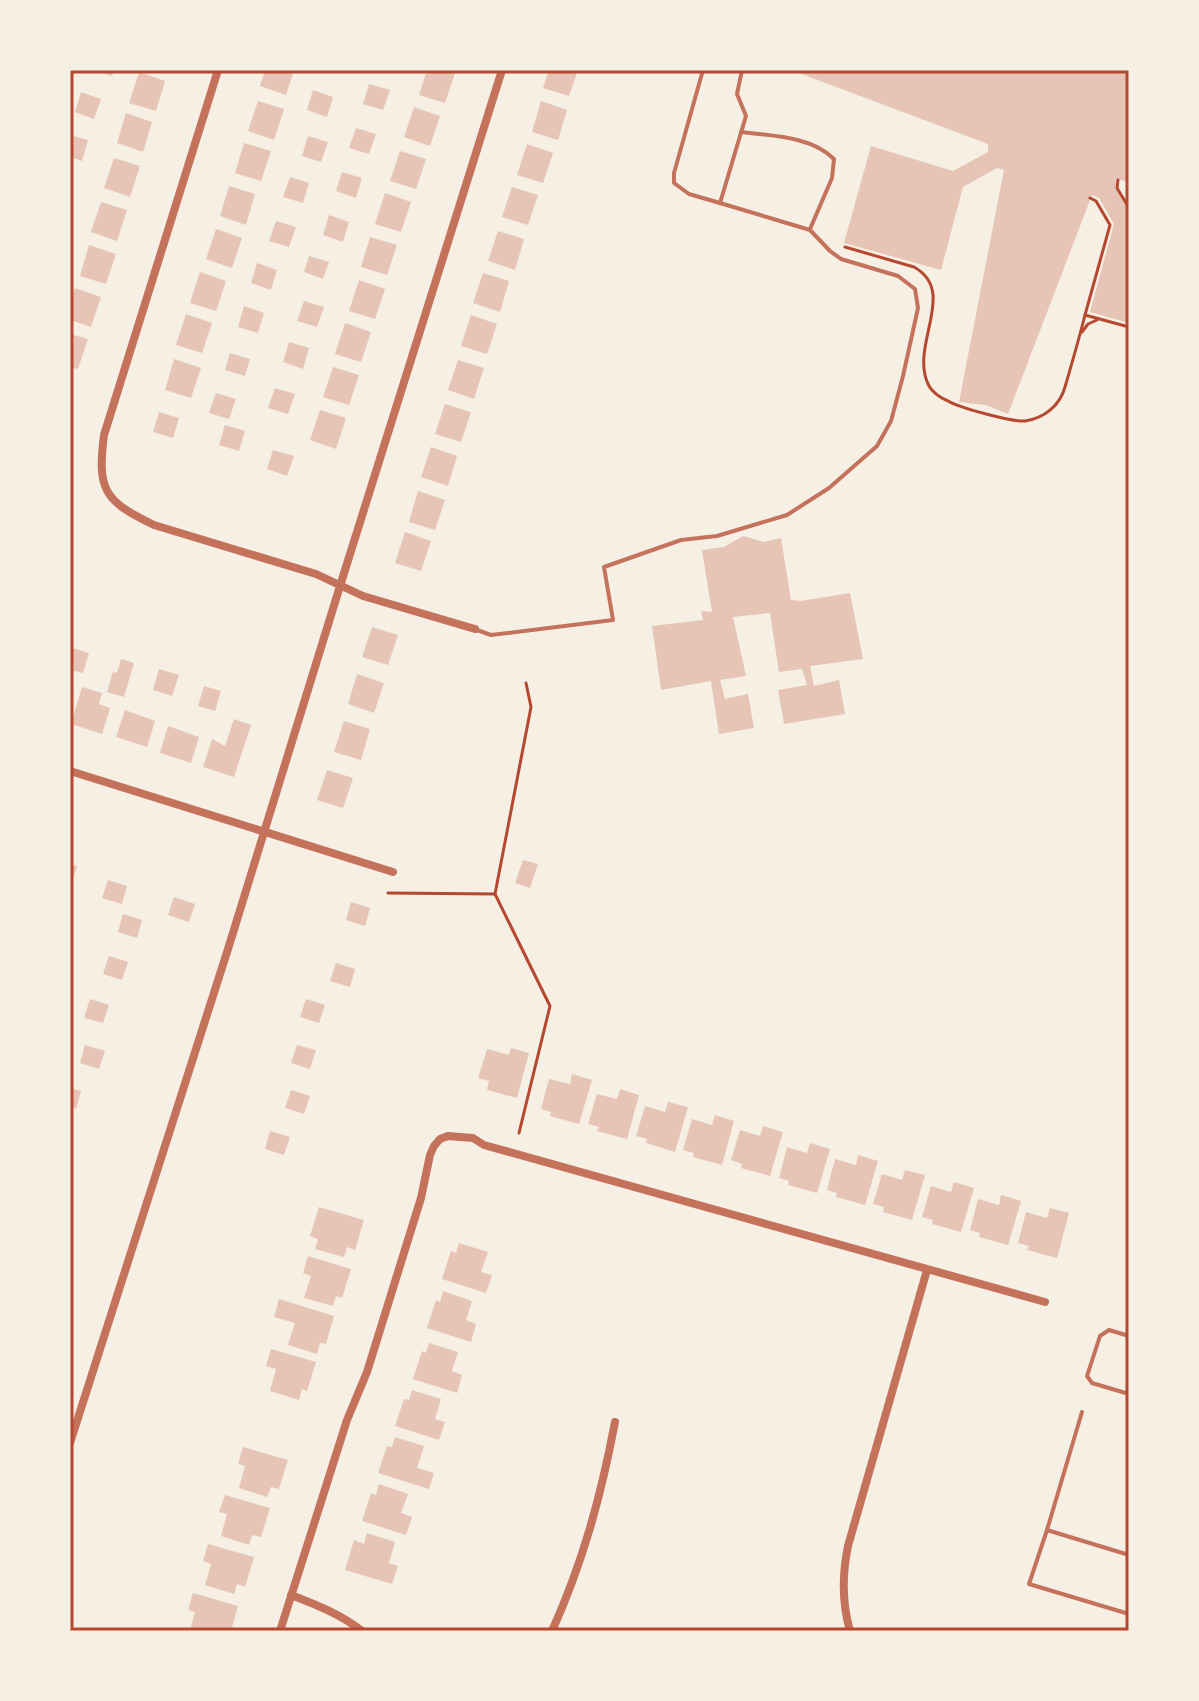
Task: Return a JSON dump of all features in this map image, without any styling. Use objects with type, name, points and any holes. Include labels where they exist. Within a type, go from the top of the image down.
[{"type":"street","points":[[218,70],[104,435],[101,457],[104,489],[116,504],[154,525],[316,574],[363,596],[475,629]]},
{"type":"street","points":[[70,1443],[502,70]]},
{"type":"street","points":[[70,771],[393,872]]},
{"type":"street","points":[[280,1631],[347,1420],[367,1372],[421,1198],[430,1155],[440,1139],[448,1136],[473,1138],[484,1145],[1045,1302]]},
{"type":"street","points":[[850,1631],[843,1595],[844,1562],[927,1270]]},
{"type":"street","points":[[552,1631],[588,1537],[615,1422]]},
{"type":"street","points":[[291,1595],[344,1617],[362,1631]]},
{"type":"lane","points":[[475,629],[491,635],[613,620],[604,567],[681,540],[717,536],[787,515],[829,488],[877,446],[891,421],[918,308],[915,289],[898,276],[841,259],[810,230],[689,194],[674,183],[674,173],[703,70]]},
{"type":"lane","points":[[720,203],[746,116],[737,94],[742,70]]},
{"type":"lane","points":[[741,132],[793,139],[825,150],[834,159],[832,178],[810,230]]},
{"type":"lane","points":[[1129,1336],[1109,1330],[1100,1336],[1087,1376],[1092,1383],[1129,1394]]},
{"type":"lane","points":[[1082,1412],[1029,1584],[1129,1614]]},
{"type":"lane","points":[[1047,1530],[1129,1555]]},
{"type":"path","points":[[1118,180],[1117,188],[1129,208]]},
{"type":"path","points":[[844,247],[914,267],[929,280],[934,301],[923,355],[924,373],[932,390],[955,405],[1025,421],[1046,413],[1064,392],[1110,225],[1096,201],[1090,198]]},
{"type":"path","points":[[1085,315],[1129,327]]},
{"type":"path","points":[[1079,337],[1088,324],[1105,321]]},
{"type":"path","points":[[519,1133],[550,1006],[495,894],[531,707],[526,683]]},
{"type":"path","points":[[388,893],[495,894]]},
{"type":"building","points":[[95,70],[114,70],[112,76]]},
{"type":"building","points":[[265,70],[294,70],[286,95],[260,86]]},
{"type":"building","points":[[427,70],[455,73],[445,103],[419,95]]},
{"type":"building","points":[[549,70],[578,70],[569,96],[543,88]]},
{"type":"building","points":[[791,70],[1128,70],[1129,182],[1117,179],[1115,187],[1129,212],[1129,323],[1090,312],[1114,224],[1099,198],[1092,195],[1008,414],[986,405],[959,402],[1004,170],[997,168],[963,187],[941,270],[844,243],[871,146],[953,171],[988,152],[988,144]]},
{"type":"building","points":[[139,72],[165,81],[156,111],[129,103]]},
{"type":"building","points":[[369,84],[390,90],[383,110],[363,104]]},
{"type":"building","points":[[313,90],[333,97],[327,117],[307,110]]},
{"type":"building","points":[[81,92],[101,99],[94,119],[75,112]]},
{"type":"building","points":[[258,101],[284,109],[274,140],[248,131]]},
{"type":"building","points":[[541,101],[567,110],[558,140],[532,132]]},
{"type":"building","points":[[414,107],[440,116],[430,146],[404,137]]},
{"type":"building","points":[[126,113],[152,122],[143,152],[117,143]]},
{"type":"building","points":[[356,128],[376,134],[369,154],[349,148]]},
{"type":"building","points":[[70,135],[88,140],[82,161],[70,157]]},
{"type":"building","points":[[308,136],[328,142],[321,162],[302,156]]},
{"type":"building","points":[[244,143],[271,151],[261,181],[235,173]]},
{"type":"building","points":[[527,144],[553,153],[543,183],[517,175]]},
{"type":"building","points":[[400,151],[426,159],[416,189],[390,181]]},
{"type":"building","points":[[114,158],[140,166],[130,197],[104,188]]},
{"type":"building","points":[[342,172],[362,178],[356,198],[336,191]]},
{"type":"building","points":[[290,177],[309,183],[303,203],[283,197]]},
{"type":"building","points":[[229,186],[255,194],[246,225],[220,216]]},
{"type":"building","points":[[512,187],[538,195],[528,225],[502,217]]},
{"type":"building","points":[[385,193],[411,202],[401,232],[375,224]]},
{"type":"building","points":[[101,202],[127,210],[117,241],[91,232]]},
{"type":"building","points":[[329,215],[349,222],[343,242],[323,235]]},
{"type":"building","points":[[276,221],[296,227],[289,247],[269,241]]},
{"type":"building","points":[[216,229],[242,238],[232,268],[206,259]]},
{"type":"building","points":[[498,231],[524,239],[515,270],[488,261]]},
{"type":"building","points":[[370,237],[397,245],[387,275],[361,267]]},
{"type":"building","points":[[89,245],[116,254],[106,284],[80,276]]},
{"type":"building","points":[[309,256],[329,262],[323,279],[304,272]]},
{"type":"building","points":[[257,263],[277,270],[271,290],[251,283]]},
{"type":"building","points":[[200,272],[226,281],[216,311],[190,303]]},
{"type":"building","points":[[483,273],[509,281],[500,312],[473,303]]},
{"type":"building","points":[[359,280],[385,289],[375,319],[349,311]]},
{"type":"building","points":[[75,288],[101,297],[91,327],[70,320],[70,303]]},
{"type":"building","points":[[304,301],[324,307],[317,327],[297,321]]},
{"type":"building","points":[[244,306],[264,313],[258,333],[238,327]]},
{"type":"building","points":[[186,314],[212,323],[202,353],[176,345]]},
{"type":"building","points":[[471,315],[497,324],[487,354],[461,346]]},
{"type":"building","points":[[345,323],[371,332],[361,362],[335,354]]},
{"type":"building","points":[[70,334],[88,339],[78,369],[70,367]]},
{"type":"building","points":[[289,342],[309,348],[303,369],[283,362]]},
{"type":"building","points":[[230,353],[250,359],[245,376],[225,370]]},
{"type":"building","points":[[174,359],[201,368],[191,398],[165,390]]},
{"type":"building","points":[[458,360],[484,368],[474,399],[448,390]]},
{"type":"building","points":[[333,367],[359,375],[349,405],[323,397]]},
{"type":"building","points":[[275,388],[295,394],[288,414],[268,408]]},
{"type":"building","points":[[216,393],[236,399],[229,419],[209,413]]},
{"type":"building","points":[[445,404],[471,412],[461,442],[435,434]]},
{"type":"building","points":[[320,410],[346,418],[336,449],[310,440]]},
{"type":"building","points":[[159,412],[179,418],[173,438],[153,432]]},
{"type":"building","points":[[225,425],[245,431],[239,451],[219,445]]},
{"type":"building","points":[[431,447],[457,456],[448,486],[421,477]]},
{"type":"building","points":[[273,450],[294,456],[287,476],[267,469]]},
{"type":"building","points":[[418,491],[445,500],[435,530],[409,522]]},
{"type":"building","points":[[405,532],[431,541],[421,571],[395,563]]},
{"type":"building","points":[[743,536],[764,542],[781,538],[791,600],[850,593],[863,659],[810,666],[814,686],[839,680],[845,714],[784,724],[778,690],[807,685],[802,669],[779,672],[770,613],[733,617],[746,676],[720,680],[725,699],[748,694],[754,728],[719,734],[711,681],[661,690],[652,626],[703,620],[701,611],[712,612],[702,550],[724,547]]},
{"type":"building","points":[[372,627],[398,635],[388,665],[362,657]]},
{"type":"building","points":[[72,648],[89,653],[83,673],[70,670]]},
{"type":"building","points":[[121,659],[134,663],[124,697],[107,692]]},
{"type":"building","points":[[159,669],[179,675],[172,696],[153,690]]},
{"type":"building","points":[[357,674],[384,683],[374,713],[348,704]]},
{"type":"building","points":[[204,686],[221,691],[215,711],[198,706]]},
{"type":"building","points":[[82,687],[102,693],[99,704],[110,708],[102,734],[71,724]]},
{"type":"building","points":[[125,710],[155,721],[147,747],[116,737]]},
{"type":"building","points":[[234,719],[251,725],[234,777],[203,767],[212,739],[225,746]]},
{"type":"building","points":[[344,721],[370,729],[361,760],[334,752]]},
{"type":"building","points":[[168,726],[199,737],[191,763],[160,753]]},
{"type":"building","points":[[327,770],[353,778],[343,808],[317,800]]},
{"type":"building","points":[[523,860],[538,864],[530,888],[515,883]]},
{"type":"building","points":[[70,864],[77,866],[71,886],[70,886]]},
{"type":"building","points":[[108,880],[127,886],[122,904],[102,898]]},
{"type":"building","points":[[174,897],[195,904],[189,922],[168,915]]},
{"type":"building","points":[[351,902],[370,908],[365,926],[346,920]]},
{"type":"building","points":[[123,914],[142,920],[137,938],[118,932]]},
{"type":"building","points":[[109,956],[128,962],[122,980],[103,974]]},
{"type":"building","points":[[336,963],[355,969],[350,987],[330,981]]},
{"type":"building","points":[[90,999],[109,1005],[103,1023],[84,1018]]},
{"type":"building","points":[[306,999],[325,1005],[319,1023],[300,1017]]},
{"type":"building","points":[[85,1045],[105,1051],[99,1069],[80,1063]]},
{"type":"building","points":[[297,1045],[316,1050],[310,1069],[291,1063]]},
{"type":"building","points":[[511,1048],[529,1053],[517,1098],[487,1090],[489,1081],[478,1078],[487,1049],[509,1055]]},
{"type":"building","points":[[572,1074],[592,1080],[579,1124],[550,1116],[551,1112],[541,1109],[549,1079],[570,1084]]},
{"type":"building","points":[[70,1088],[81,1091],[76,1109],[70,1107]]},
{"type":"building","points":[[620,1089],[639,1095],[627,1139],[597,1131],[599,1127],[588,1124],[597,1094],[617,1099]]},
{"type":"building","points":[[291,1090],[310,1096],[304,1114],[285,1108]]},
{"type":"building","points":[[668,1102],[688,1107],[675,1152],[646,1143],[647,1139],[636,1136],[645,1106],[665,1112]]},
{"type":"building","points":[[715,1115],[734,1121],[722,1165],[693,1157],[694,1153],[683,1150],[692,1119],[712,1125]]},
{"type":"building","points":[[763,1126],[783,1132],[770,1176],[741,1168],[742,1164],[731,1160],[740,1130],[760,1136]]},
{"type":"building","points":[[270,1131],[290,1137],[284,1155],[265,1149]]},
{"type":"building","points":[[810,1143],[830,1149],[817,1193],[788,1185],[789,1181],[779,1178],[787,1147],[807,1153]]},
{"type":"building","points":[[858,1155],[878,1161],[865,1205],[836,1197],[837,1193],[827,1190],[835,1159],[856,1165]]},
{"type":"building","points":[[905,1170],[925,1175],[912,1220],[883,1212],[884,1207],[873,1204],[882,1174],[902,1180]]},
{"type":"building","points":[[954,1182],[974,1188],[961,1232],[932,1224],[933,1220],[922,1217],[931,1186],[951,1192]]},
{"type":"building","points":[[1001,1195],[1021,1201],[1008,1245],[979,1237],[980,1233],[970,1230],[978,1199],[999,1205]]},
{"type":"building","points":[[319,1207],[364,1220],[355,1250],[347,1247],[344,1257],[315,1249],[318,1239],[310,1236]]},
{"type":"building","points":[[1050,1208],[1069,1213],[1057,1258],[1027,1250],[1029,1246],[1018,1243],[1026,1212],[1047,1218]]},
{"type":"building","points":[[459,1243],[488,1252],[481,1272],[492,1275],[486,1293],[442,1279],[451,1251],[456,1253]]},
{"type":"building","points":[[308,1256],[351,1269],[342,1298],[336,1296],[333,1306],[304,1298],[311,1276],[303,1273]]},
{"type":"building","points":[[443,1291],[472,1301],[466,1320],[476,1324],[471,1342],[427,1328],[436,1300],[440,1302]]},
{"type":"building","points":[[279,1299],[334,1316],[326,1344],[320,1343],[317,1354],[288,1345],[295,1323],[274,1317]]},
{"type":"building","points":[[429,1343],[458,1352],[452,1371],[462,1375],[457,1393],[413,1379],[422,1351],[426,1353]]},
{"type":"building","points":[[271,1349],[316,1362],[307,1391],[302,1389],[299,1400],[270,1391],[276,1369],[266,1366]]},
{"type":"building","points":[[412,1390],[441,1399],[435,1419],[445,1422],[439,1440],[395,1426],[404,1399],[409,1400]]},
{"type":"building","points":[[395,1437],[424,1446],[417,1468],[434,1473],[429,1489],[378,1473],[387,1446],[392,1447]]},
{"type":"building","points":[[243,1447],[288,1460],[279,1489],[271,1487],[267,1497],[239,1488],[245,1466],[238,1464]]},
{"type":"building","points":[[379,1484],[408,1494],[401,1513],[412,1517],[406,1535],[362,1521],[371,1493],[376,1495]]},
{"type":"building","points":[[225,1495],[270,1508],[261,1537],[252,1535],[249,1545],[221,1536],[227,1514],[219,1512]]},
{"type":"building","points":[[367,1533],[395,1542],[389,1563],[398,1566],[392,1584],[345,1570],[354,1540],[364,1544]]},
{"type":"building","points":[[208,1544],[254,1557],[245,1587],[237,1584],[234,1594],[205,1585],[211,1564],[203,1561]]},
{"type":"building","points":[[193,1593],[238,1606],[231,1631],[190,1631],[195,1612],[188,1610]]}]
